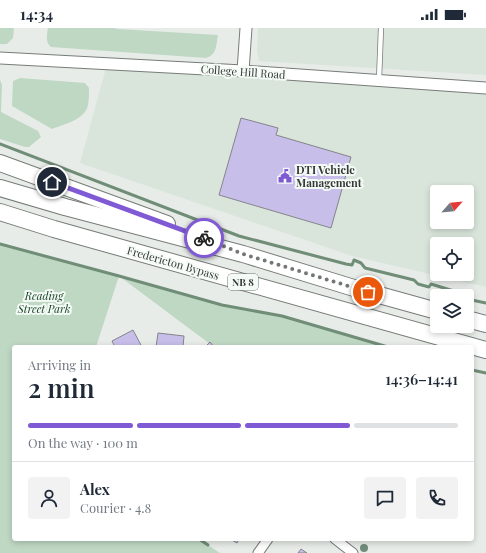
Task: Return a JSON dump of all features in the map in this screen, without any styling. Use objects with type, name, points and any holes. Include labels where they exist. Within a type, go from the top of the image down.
[{"type":"highway","points":[[0,163],[243,254]]},
{"type":"highway","name":"NB 8","points":[[0,188],[65,207],[243,254],[354,288],[430,309]]},
{"type":"highway","name":"Fredericton Bypass","points":[[0,212],[61,232],[468,345]]},
{"type":"highway","points":[[474,321],[486,324]]},
{"type":"highway","name":"Fredericton Bypass","points":[[474,347],[486,350]]},
{"type":"street","points":[[244,71],[246,28]]},
{"type":"street","name":"College Hill Road","points":[[0,58],[244,71],[486,88]]},
{"type":"street","points":[[258,553],[267,541]]},
{"type":"street","points":[[337,541],[353,553]]},
{"type":"lane","points":[[379,80],[381,28]]},
{"type":"shaded area","points":[[258,28],[486,28],[486,75],[259,61],[257,52]]},
{"type":"shaded area","points":[[107,64],[486,88],[486,287],[460,281],[474,281],[474,237],[430,237],[430,274],[352,256],[80,163]]},
{"type":"green space","points":[[0,28],[14,28],[13,38],[7,44],[0,44]]},
{"type":"green space","points":[[48,28],[113,28],[218,35],[214,52],[210,57],[206,58],[51,47],[47,41]]},
{"type":"green space","points":[[20,78],[85,83],[89,88],[86,110],[73,121],[52,129],[12,106],[13,81]]},
{"type":"green space","points":[[0,80],[2,85],[1,112],[38,131],[41,137],[29,147],[0,139]]},
{"type":"green space","name":"Reading Street Park","points":[[0,244],[119,276],[97,345],[12,345],[12,541],[202,541],[220,553],[0,553]]},
{"type":"green space","points":[[119,276],[222,305],[282,316],[381,345],[211,345]]},
{"type":"building","name":"DTI Vehicle Management","points":[[241,118],[278,128],[276,135],[351,157],[331,228],[219,195]]},
{"type":"building","points":[[133,330],[141,345],[114,345],[112,341]]},
{"type":"building","points":[[158,333],[184,336],[183,345],[156,345]]},
{"type":"building","points":[[301,549],[307,553],[298,553]]},
{"type":"waterway","points":[[0,144],[239,236],[346,264],[352,265],[354,260],[361,263],[365,268],[414,280],[418,284],[429,287],[431,284],[447,289]]},
{"type":"waterway","points":[[0,244],[222,305],[282,316],[381,345]]},
{"type":"waterway","points":[[474,300],[486,303]]},
{"type":"waterway","points":[[474,370],[486,373]]},
{"type":"waterway","points":[[202,541],[208,545]]},
{"type":"way so far","points":[[204,238],[243,254],[368,292]]},
{"type":"place","name":"DTI Vehicle Management","points":[[285,176]]},
{"type":"route","points":[[52,182],[204,238]]}]
